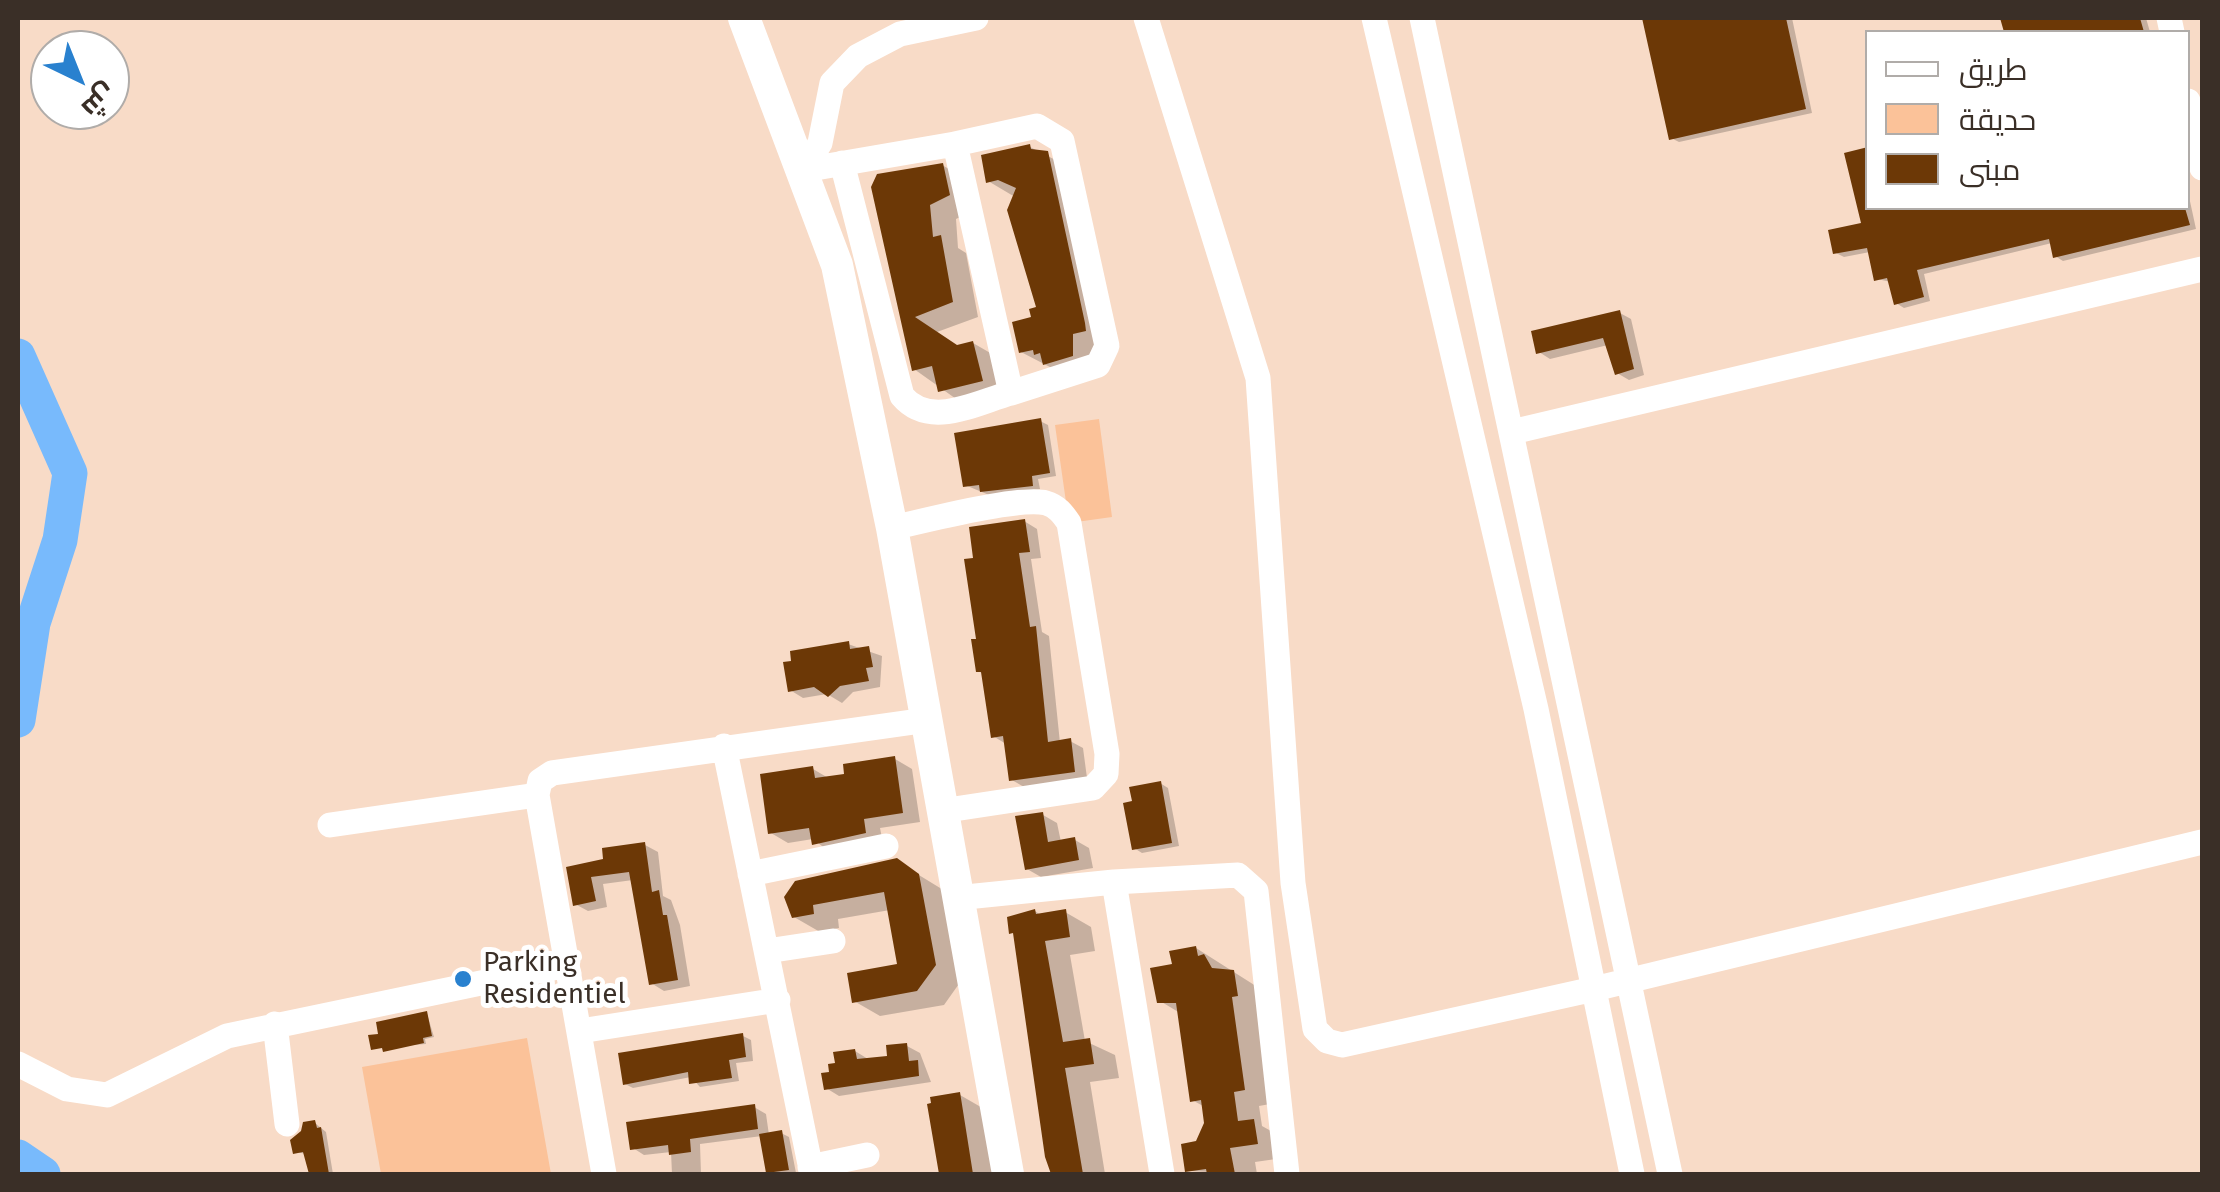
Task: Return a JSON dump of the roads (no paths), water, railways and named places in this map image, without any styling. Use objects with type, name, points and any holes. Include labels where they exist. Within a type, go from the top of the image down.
[{"type":"main road","points":[[744,18],[838,264],[892,528],[1008,1174]]},
{"type":"street","points":[[804,170],[820,143],[832,83],[858,56],[904,26],[976,18]]},
{"type":"street","points":[[1146,18],[1258,378],[1293,883],[1315,1029],[1327,1041],[1342,1045],[1594,990],[2202,842]]},
{"type":"street","points":[[1374,18],[1536,709],[1632,1174]]},
{"type":"street","points":[[1422,18],[1670,1174]]},
{"type":"street","points":[[2190,111],[2202,168]]},
{"type":"street","points":[[804,170],[842,162],[955,144],[1038,126],[1062,141],[1108,346],[1098,365],[931,416],[914,410],[902,396],[842,162]]},
{"type":"street","points":[[955,144],[1011,392]]},
{"type":"street","points":[[1512,432],[2202,269]]},
{"type":"street","points":[[892,528],[967,511],[1045,502],[1061,511],[1069,523],[1106,774],[1093,788],[941,810]]},
{"type":"street","points":[[604,1174],[537,795],[540,781],[552,773],[926,720]]},
{"type":"street","points":[[724,746],[811,1171],[867,1156]]},
{"type":"street","points":[[330,825],[537,795]]},
{"type":"street","points":[[750,874],[886,846]]},
{"type":"street","points":[[956,898],[1114,882],[1238,875],[1256,891],[1288,1174]]},
{"type":"street","points":[[1114,882],[1162,1174]]},
{"type":"street","points":[[768,951],[833,941]]},
{"type":"street","points":[[18,1064],[67,1089],[107,1094],[227,1036],[568,965]]},
{"type":"street","points":[[580,1030],[778,1000]]},
{"type":"street","points":[[275,1024],[287,1124]]},
{"type":"waterway","points":[[18,356],[70,473],[60,540],[33,623],[18,720]]},
{"type":"waterway","points":[[18,1157],[43,1174]]},
{"type":"place","name":"Parking Residentiel","points":[[463,979]]}]
